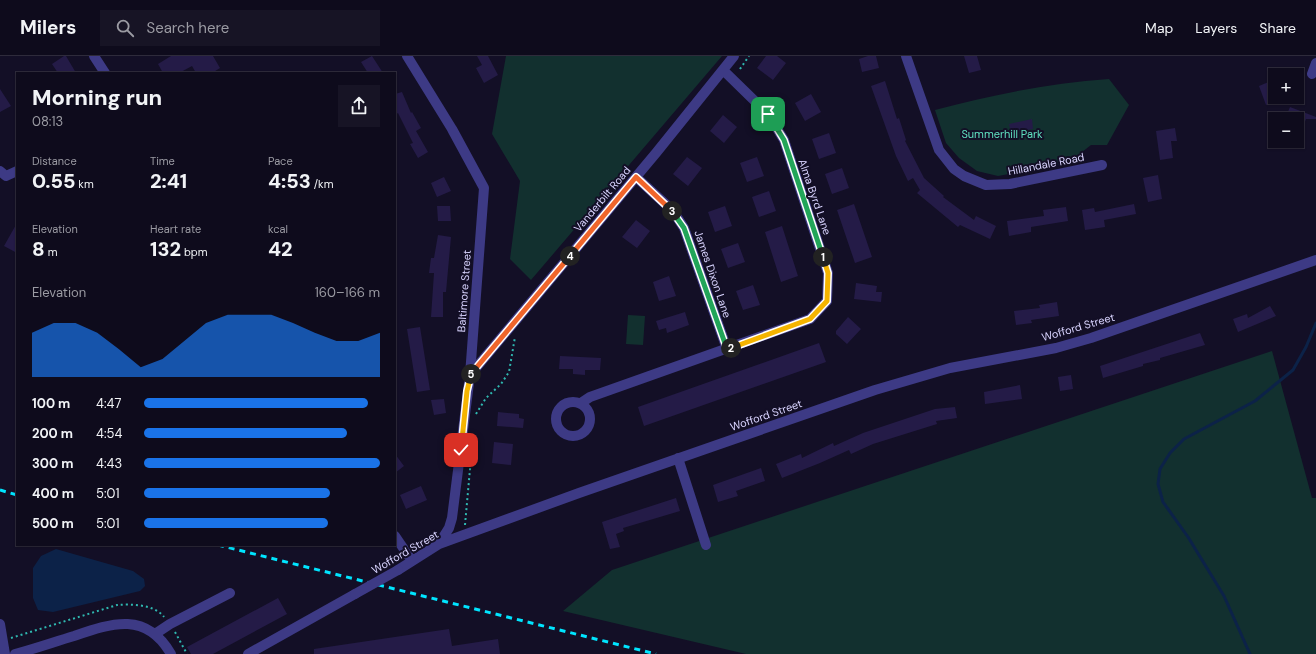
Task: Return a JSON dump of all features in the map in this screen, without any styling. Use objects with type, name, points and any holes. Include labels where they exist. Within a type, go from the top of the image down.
[{"type":"street","points":[[94,56],[104,72]]},
{"type":"street","name":"Baltimore Street","points":[[407,56],[452,129],[484,188],[470,375],[452,518],[449,528],[439,544]]},
{"type":"street","name":"Vanderbilt Road","points":[[470,375],[636,177],[734,56]]},
{"type":"street","name":"Hillandale Road","points":[[906,56],[939,150],[950,164],[964,176],[986,185],[1010,184],[1102,165]]},
{"type":"street","points":[[1312,74],[1316,63]]},
{"type":"street","name":"Alma Byrd Lane","points":[[581,403],[590,397],[810,319],[827,301],[828,273],[784,140],[768,114],[723,70]]},
{"type":"street","points":[[3,173],[16,171]]},
{"type":"street","name":"James Dixon Lane","points":[[636,177],[673,212],[684,228],[727,349]]},
{"type":"street","name":"Wofford Street","points":[[248,654],[398,570],[439,544],[678,458],[910,379],[950,368],[1056,348],[1091,338],[1316,260]]},
{"type":"street","points":[[678,458],[706,545]]},
{"type":"street","points":[[396,537],[412,561]]},
{"type":"street","points":[[155,634],[170,624],[230,593]]},
{"type":"street","points":[[0,624],[5,654]]},
{"type":"street","points":[[14,654],[109,624],[139,626],[155,634],[166,645],[171,654]]},
{"type":"path","points":[[740,69],[749,56]]},
{"type":"path","points":[[475,416],[486,398],[501,384],[509,372],[515,337]]},
{"type":"path","points":[[465,528],[471,454]]},
{"type":"green space","points":[[506,56],[722,56],[531,280],[510,259],[520,181],[492,134]]},
{"type":"green space","name":"Summerhill Park","points":[[1109,79],[1129,105],[1107,145],[1091,145],[1068,163],[998,176],[977,171],[959,158],[946,143],[935,110],[1021,90],[1065,83]]},
{"type":"green space","points":[[628,315],[645,316],[643,345],[626,344]]},
{"type":"green space","points":[[1272,351],[1312,498],[1316,498],[1316,654],[746,654],[563,611],[612,570]]},
{"type":"water","points":[[56,549],[133,571],[144,579],[145,586],[140,591],[53,612],[38,610],[33,598],[33,568],[41,556]]},
{"type":"building","points":[[66,56],[75,72],[57,72],[52,64]]},
{"type":"building","points":[[171,56],[213,56],[220,68],[214,72],[195,72],[192,66],[181,72],[162,72],[158,64]]},
{"type":"building","points":[[372,56],[382,72],[367,72],[361,62]]},
{"type":"building","points":[[477,56],[488,56],[498,75],[484,83],[476,68],[482,65]]},
{"type":"building","points":[[766,56],[777,56],[786,63],[773,80],[757,68]]},
{"type":"building","points":[[868,56],[876,56],[879,68],[862,72],[859,59]]},
{"type":"building","points":[[964,56],[977,56],[981,70],[969,73]]},
{"type":"building","points":[[885,81],[897,119],[899,118],[906,140],[905,141],[924,178],[944,196],[943,197],[974,220],[976,216],[996,226],[990,239],[960,225],[958,227],[917,193],[920,190],[913,178],[908,181],[896,156],[871,86]]},
{"type":"building","points":[[1268,82],[1269,104],[1266,105],[1259,86]]},
{"type":"building","points":[[0,89],[11,106],[0,112]]},
{"type":"building","points":[[402,92],[411,113],[412,112],[421,128],[416,131],[428,152],[418,158],[410,144],[413,143],[398,113],[396,114],[396,94]]},
{"type":"building","points":[[811,94],[821,112],[805,121],[795,103]]},
{"type":"building","points":[[1290,107],[1303,112],[1288,112]]},
{"type":"building","points":[[1304,112],[1316,117],[1316,119],[1306,119],[1304,124]]},
{"type":"building","points":[[723,115],[737,127],[724,143],[710,131]]},
{"type":"building","points":[[1032,119],[1033,129],[1011,133],[1009,124]]},
{"type":"building","points":[[1175,128],[1177,141],[1171,141],[1173,158],[1160,160],[1156,131]]},
{"type":"building","points":[[829,133],[836,153],[819,159],[812,139]]},
{"type":"building","points":[[687,157],[702,168],[688,186],[673,174]]},
{"type":"building","points":[[757,157],[764,176],[747,182],[740,163]]},
{"type":"building","points":[[842,168],[849,188],[832,194],[825,174]]},
{"type":"building","points":[[1158,175],[1162,199],[1148,202],[1143,178]]},
{"type":"building","points":[[444,177],[451,191],[437,197],[431,183]]},
{"type":"building","points":[[769,191],[776,211],[759,217],[752,197]]},
{"type":"building","points":[[854,204],[872,257],[855,263],[837,210]]},
{"type":"building","points":[[1134,204],[1136,214],[1104,220],[1105,227],[1085,230],[1082,210],[1094,208],[1095,212]]},
{"type":"building","points":[[437,206],[450,206],[451,221],[438,221]]},
{"type":"building","points":[[725,206],[732,226],[715,232],[708,212]]},
{"type":"building","points":[[1066,207],[1068,221],[1031,227],[1031,232],[1009,236],[1007,221],[1044,216],[1043,210]]},
{"type":"building","points":[[636,220],[650,231],[637,248],[622,237]]},
{"type":"building","points":[[16,225],[16,252],[4,246]]},
{"type":"building","points":[[782,226],[798,276],[781,282],[765,232]]},
{"type":"building","points":[[438,235],[451,237],[446,292],[443,292],[443,317],[431,317],[434,273],[429,273],[431,258],[434,258]]},
{"type":"building","points":[[738,243],[745,262],[728,268],[721,249]]},
{"type":"building","points":[[669,276],[676,296],[659,301],[653,282]]},
{"type":"building","points":[[856,283],[877,286],[876,292],[882,292],[881,302],[854,299]]},
{"type":"building","points":[[753,285],[760,305],[743,310],[736,291]]},
{"type":"building","points":[[1057,302],[1059,316],[1031,320],[1032,323],[1016,325],[1014,311],[1040,308],[1039,305]]},
{"type":"building","points":[[1270,306],[1276,316],[1238,332],[1233,319],[1247,314],[1248,318]]},
{"type":"building","points":[[685,312],[689,325],[667,333],[666,328],[659,330],[656,321]]},
{"type":"building","points":[[848,317],[861,329],[847,344],[836,334],[836,331]]},
{"type":"building","points":[[420,327],[430,390],[417,392],[407,329]]},
{"type":"building","points":[[1200,333],[1205,345],[1160,358],[1160,360],[1143,364],[1143,366],[1103,378],[1100,366]]},
{"type":"building","points":[[819,343],[826,362],[644,426],[638,407]]},
{"type":"building","points":[[560,356],[601,358],[600,370],[585,370],[585,375],[573,374],[573,369],[559,369]]},
{"type":"building","points":[[1071,375],[1073,389],[1060,391],[1058,377]]},
{"type":"building","points":[[1020,385],[1022,399],[985,404],[984,392]]},
{"type":"building","points":[[444,399],[446,413],[434,415],[431,400]]},
{"type":"building","points":[[955,407],[957,418],[936,421],[937,424],[873,444],[851,454],[849,450],[782,478],[776,464],[801,454],[802,458],[833,443],[834,446],[863,433],[935,409]]},
{"type":"building","points":[[498,412],[519,414],[519,418],[524,419],[523,428],[497,426]]},
{"type":"building","points":[[494,442],[513,444],[511,465],[492,463]]},
{"type":"building","points":[[396,455],[404,466],[396,472]]},
{"type":"building","points":[[761,468],[765,481],[736,491],[738,496],[718,502],[713,485]]},
{"type":"building","points":[[421,486],[427,500],[406,509],[400,495]]},
{"type":"building","points":[[676,498],[680,511],[623,528],[624,531],[616,534],[620,547],[610,549],[602,522]]},
{"type":"building","points":[[278,598],[287,614],[213,654],[191,654],[187,647]]},
{"type":"building","points":[[449,629],[452,646],[498,639],[500,654],[314,654],[314,649]]},
{"type":"waterway","points":[[1250,654],[1224,596],[1188,537],[1163,502],[1158,484],[1160,469],[1170,453],[1184,439],[1255,401],[1293,370],[1306,347],[1316,323]]},
{"type":"railway","points":[[0,490],[16,495]]},
{"type":"railway","points":[[222,546],[656,654]]},
{"type":"route","points":[[461,450],[470,375],[636,177],[673,212],[684,228],[727,349],[810,319],[827,301],[828,273],[784,140],[768,114]]}]
